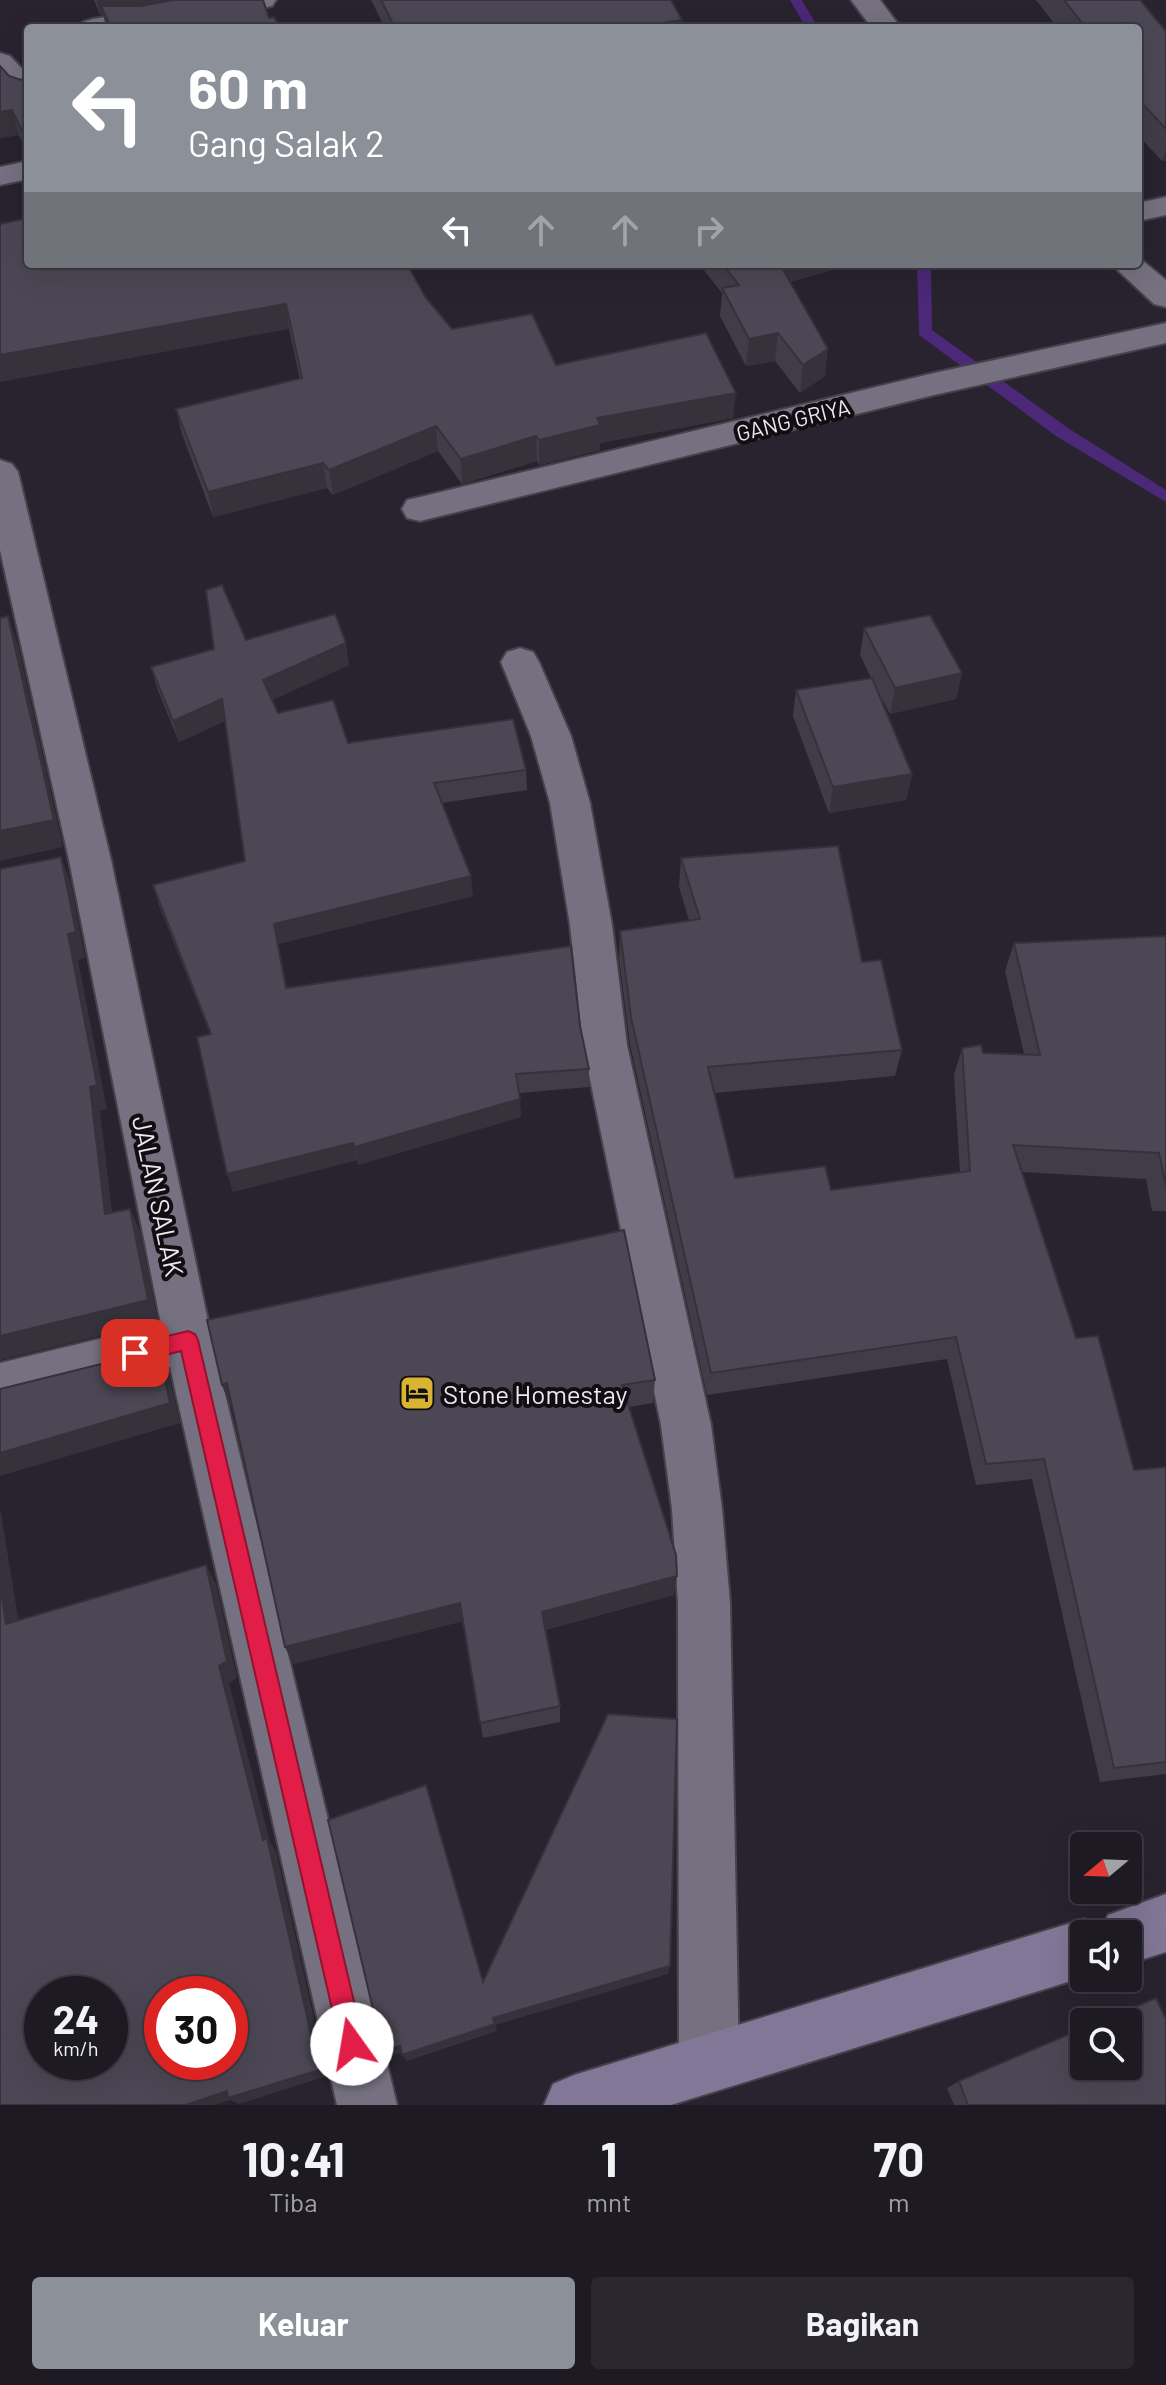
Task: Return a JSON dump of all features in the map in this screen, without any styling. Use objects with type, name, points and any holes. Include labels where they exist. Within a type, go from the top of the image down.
[{"type":"main road","points":[[1142,1931],[1166,1923]]},
{"type":"main road","points":[[574,2105],[1070,1952]]},
{"type":"street","points":[[117,24],[262,0]]},
{"type":"street","points":[[865,0],[884,24]]},
{"type":"street","points":[[5,48],[24,85]]},
{"type":"street","points":[[0,176],[24,171]]},
{"type":"street","points":[[1142,211],[1166,206]]},
{"type":"street","points":[[1132,268],[1166,297]]},
{"type":"street","name":"GANG GRIYA","points":[[420,509],[934,384],[1166,333]]},
{"type":"street","name":"JALAN SALAK","points":[[0,472],[75,863],[367,2105]]},
{"type":"street","points":[[520,662],[551,736],[570,803],[591,925],[605,1045],[690,1453],[704,1603],[709,2063]]},
{"type":"street","points":[[0,1386],[188,1340]]},
{"type":"building","points":[[174,0],[263,0],[269,18],[274,17],[278,24],[109,24],[101,6],[140,6]]},
{"type":"building","points":[[381,0],[671,0],[682,20],[654,24],[393,24]]},
{"type":"building","points":[[1064,0],[1140,0],[1166,31],[1166,129],[1142,103],[1142,24],[1083,24]]},
{"type":"building","points":[[0,66],[9,76],[21,80],[24,78],[24,136],[12,110],[0,112]]},
{"type":"building","points":[[24,219],[24,268],[409,268],[426,298],[452,329],[532,314],[556,365],[706,333],[736,393],[597,418],[600,425],[539,440],[536,436],[461,459],[436,426],[329,470],[323,463],[208,492],[176,409],[302,378],[286,304],[0,355],[0,224]]},
{"type":"building","points":[[725,268],[782,268],[828,349],[803,365],[778,333],[749,339],[722,288],[739,285]]},
{"type":"building","points":[[222,585],[246,640],[335,614],[346,643],[263,680],[278,713],[333,700],[348,743],[513,719],[526,770],[434,783],[471,876],[274,924],[286,988],[571,946],[580,1026],[589,1069],[516,1074],[520,1099],[355,1147],[353,1143],[227,1174],[197,1037],[211,1034],[153,885],[245,861],[222,699],[173,721],[151,667],[214,649],[206,590]]},
{"type":"building","points":[[930,615],[962,673],[895,688],[864,628]]},
{"type":"building","points":[[8,616],[54,820],[0,831],[0,618]]},
{"type":"building","points":[[872,678],[912,774],[833,787],[796,690]]},
{"type":"building","points":[[838,846],[862,962],[881,960],[902,1050],[708,1067],[735,1178],[825,1166],[831,1190],[970,1171],[962,1048],[981,1045],[983,1053],[1040,1055],[1014,943],[1166,936],[1166,1186],[1159,1153],[1013,1145],[1076,1338],[1098,1336],[1134,1470],[1166,1467],[1166,1762],[1114,1768],[1044,1459],[986,1464],[956,1337],[711,1373],[631,1017],[620,931],[700,919],[681,858]]},
{"type":"building","points":[[61,857],[76,932],[68,934],[97,1085],[90,1087],[105,1214],[130,1209],[148,1300],[0,1336],[0,869]]},
{"type":"building","points":[[624,1230],[655,1380],[622,1385],[676,1555],[677,1576],[542,1612],[560,1706],[480,1723],[460,1603],[285,1647],[227,1383],[222,1385],[207,1320]]},
{"type":"building","points":[[158,1350],[170,1403],[0,1453],[0,1389]]},
{"type":"building","points":[[206,1565],[227,1661],[219,1666],[263,1840],[267,1838],[319,2070],[228,2098],[227,2091],[186,2105],[0,2105],[0,1584],[6,1624]]},
{"type":"building","points":[[608,1714],[677,1719],[670,1966],[493,2018],[495,2024],[402,2055],[400,2046],[383,2051],[328,1820],[426,1785],[483,1982]]},
{"type":"building","points":[[1156,1998],[1166,2019],[1166,2105],[968,2105],[959,2081],[1070,2034],[1070,2080],[1142,2080],[1142,2008],[1132,2008]]},
{"type":"waterway","points":[[796,0],[810,24]]},
{"type":"waterway","points":[[924,268],[924,332],[1062,432],[1166,497]]},
{"type":"place","name":"Stone Homestay","points":[[417,1393]]},
{"type":"route","points":[[135,1353],[188,1340],[352,2044]]}]
